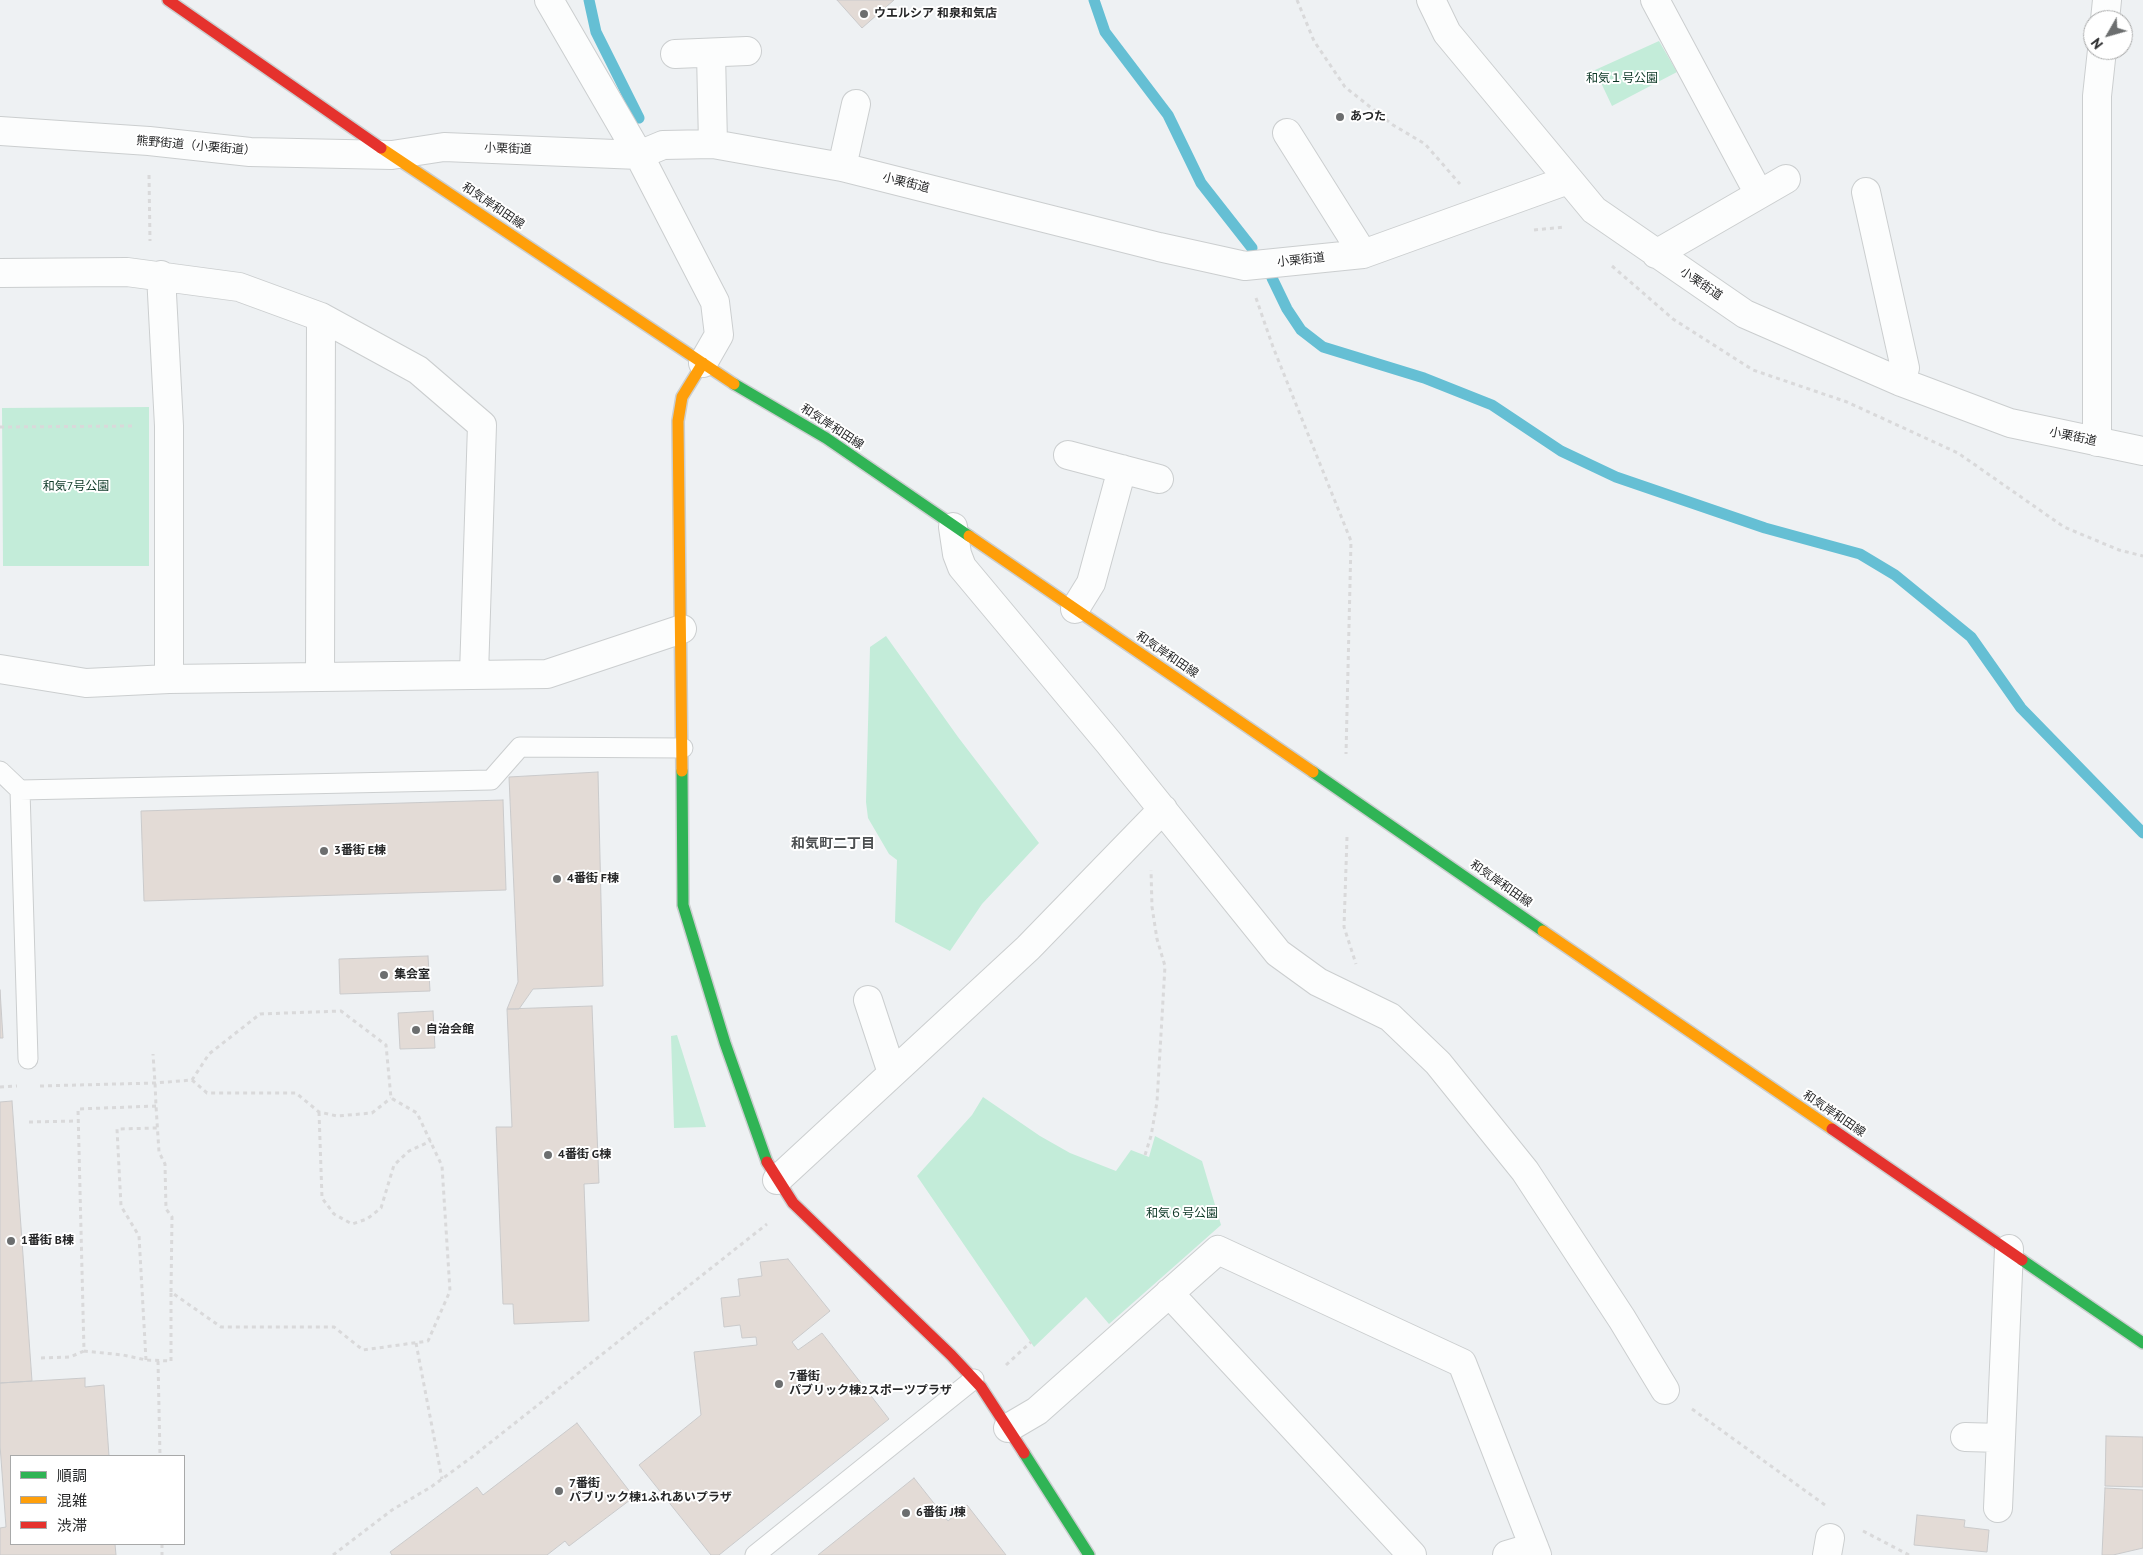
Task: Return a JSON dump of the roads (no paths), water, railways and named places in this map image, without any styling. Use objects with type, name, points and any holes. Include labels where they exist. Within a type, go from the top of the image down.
[{"type":"main road","name":"和気岸和田線","points":[[168,0],[392,155],[742,389],[826,438],[2009,1249],[2143,1343]]},
{"type":"main road","points":[[703,363],[682,397],[678,421],[682,629],[683,905],[725,1043],[762,1150],[777,1180],[793,1203],[974,1379],[1008,1428],[1089,1555]]},
{"type":"street","points":[[549,0],[638,155],[715,302],[719,335],[703,363]]},
{"type":"street","points":[[1655,0],[1759,194]]},
{"type":"street","points":[[1437,2],[1447,33],[1568,180]]},
{"type":"street","points":[[675,54],[747,51]]},
{"type":"street","points":[[712,53],[713,144]]},
{"type":"street","points":[[2097,442],[2097,96],[2101,60]]},
{"type":"street","points":[[842,167],[856,104]]},
{"type":"street","name":"熊野街道（小栗街道）","points":[[0,131],[149,141],[250,152],[392,155]]},
{"type":"street","points":[[1287,133],[1363,254]]},
{"type":"street","name":"小栗街道","points":[[392,155],[444,147],[638,155],[663,145],[713,144],[842,167],[1159,247],[1245,266],[1363,254],[1568,180],[1594,210],[1746,314],[1901,382],[2010,423],[2143,451]]},
{"type":"street","points":[[1656,254],[1786,179]]},
{"type":"street","points":[[1866,192],[1905,368],[1901,382]]},
{"type":"street","points":[[0,273],[127,272],[240,287],[321,318],[418,370],[482,425],[474,674]]},
{"type":"street","points":[[155,275],[169,426],[169,680]]},
{"type":"street","points":[[320,678],[321,318]]},
{"type":"street","points":[[1068,455],[1159,479]]},
{"type":"street","points":[[1074,609],[1091,584],[1122,469]]},
{"type":"street","points":[[954,527],[957,554],[962,567],[1164,809],[1278,953],[1318,982],[1390,1017],[1438,1063],[1525,1171],[1622,1319],[1665,1390]]},
{"type":"street","points":[[0,669],[86,683],[547,674],[682,629]]},
{"type":"street","points":[[777,1180],[1028,948],[1164,809]]},
{"type":"street","points":[[868,1000],[892,1073]]},
{"type":"street","points":[[1998,1508],[2009,1249]]},
{"type":"street","points":[[1008,1428],[1037,1411],[1218,1250],[1462,1363],[1535,1551],[1507,1555]]},
{"type":"street","points":[[1169,1293],[1412,1555]]},
{"type":"street","points":[[1965,1437],[2001,1438]]},
{"type":"lane","points":[[0,771],[20,790],[491,780],[520,747],[683,748]]},
{"type":"lane","points":[[20,790],[28,1059]]},
{"type":"lane","points":[[755,1555],[974,1379]]},
{"type":"waterway","points":[[589,0],[596,32],[639,118]]},
{"type":"waterway","points":[[1094,0],[1105,32],[1168,115],[1201,183],[1252,248]]},
{"type":"waterway","points":[[1272,278],[1287,309],[1301,330],[1323,347],[1424,378],[1492,405],[1561,451],[1616,477],[1765,528],[1860,554],[1895,575],[1971,637],[2021,708],[2143,833]]},
{"type":"place","name":"ウエルシア 和泉和気店","points":[[864,14]]},
{"type":"place","name":"あつた","points":[[1340,117]]},
{"type":"place","name":"3番街 E棟","points":[[324,851]]},
{"type":"place","name":"4番街 F棟","points":[[557,879]]},
{"type":"place","name":"集会室","points":[[384,975]]},
{"type":"place","name":"自治会館","points":[[416,1030]]},
{"type":"place","name":"4番街 G棟","points":[[548,1155]]},
{"type":"place","name":"1番街 B棟","points":[[11,1241]]},
{"type":"place","name":"7番街 パブリック棟2スポーツプラザ","points":[[779,1384]]},
{"type":"place","name":"7番街 パブリック棟1ふれあいプラザ","points":[[559,1491]]},
{"type":"place","name":"6番街 J棟","points":[[906,1513]]},
{"type":"district","name":"和気町二丁目","points":[[833,844]]},
{"type":"park label","name":"和気１号公園","points":[[1622,79]]},
{"type":"park label","name":"和気7号公園","points":[[76,487]]},
{"type":"park label","name":"和気６号公園","points":[[1182,1214]]}]
